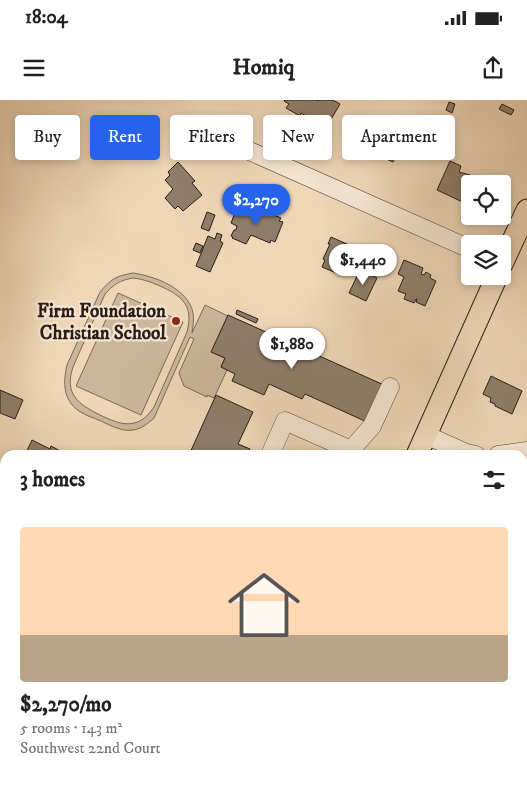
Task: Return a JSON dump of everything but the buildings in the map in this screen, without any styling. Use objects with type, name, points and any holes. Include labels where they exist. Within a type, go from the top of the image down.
[{"type":"main road","points":[[511,245],[527,210]]},
{"type":"main road","points":[[419,450],[493,285]]},
{"type":"street","points":[[253,153],[461,245]]},
{"type":"street","points":[[352,450],[372,426],[390,388]]},
{"type":"street","points":[[272,450],[285,421],[344,450]]},
{"type":"street","points":[[426,435],[459,450]]},
{"type":"shaded area","points":[[133,273],[160,280],[177,290],[184,297],[190,304],[193,313],[192,333],[205,305],[228,316],[212,352],[225,358],[221,367],[227,370],[214,398],[207,395],[207,397],[184,386],[179,373],[194,339],[190,337],[154,418],[141,428],[122,430],[87,416],[74,407],[67,396],[65,378],[67,365],[100,292],[114,279]],"holes":[[[133,278],[160,286],[180,298],[187,308],[189,323],[187,332],[154,407],[142,420],[130,424],[116,422],[85,407],[75,397],[70,384],[73,367],[105,294],[114,286]]]},
{"type":"shaded area","points":[[118,293],[183,322],[141,415],[76,386]]},
{"type":"place","name":"Firm Foundation Christian School","points":[[176,321]]}]
